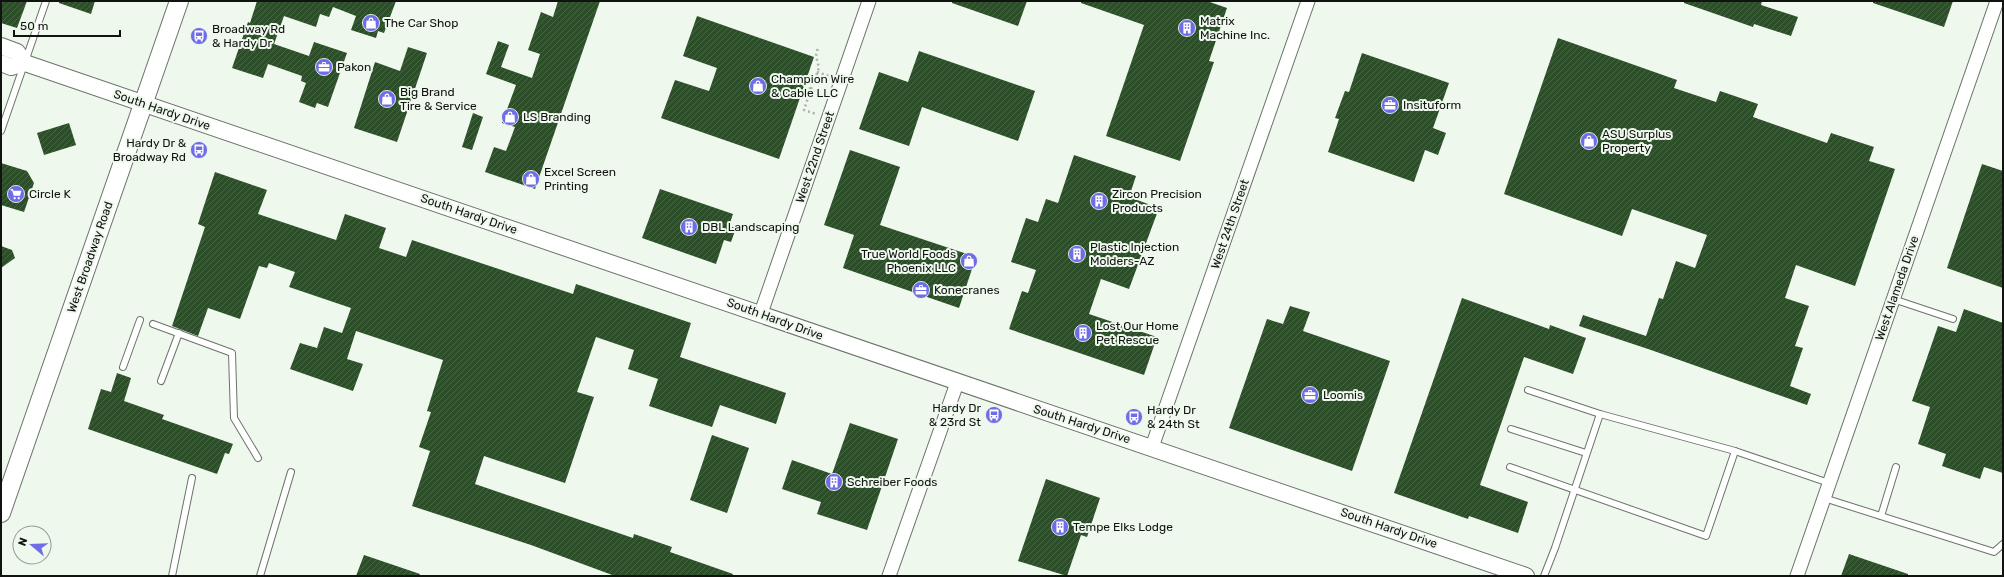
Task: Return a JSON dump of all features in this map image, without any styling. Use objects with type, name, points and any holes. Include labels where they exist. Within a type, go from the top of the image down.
[{"type":"main road","name":"West Broadway Road","points":[[1,513],[179,1]]},
{"type":"street","name":"West 22nd Street","points":[[761,313],[869,1]]},
{"type":"street","name":"West 24th Street","points":[[1152,447],[1308,1]]},
{"type":"street","name":"West Alameda Drive","points":[[1797,576],[1997,1]]},
{"type":"street","name":"South Hardy Drive","points":[[1,46],[17,52],[25,63],[761,313],[957,383],[1152,447],[1526,576]]},
{"type":"street","name":"South Hardy Drive","points":[[1,63],[11,67],[25,63]]},
{"type":"street","points":[[890,576],[957,383]]},
{"type":"lane","points":[[1,131],[46,1]]},
{"type":"lane","points":[[1893,299],[1953,319]]},
{"type":"lane","points":[[123,367],[140,320]]},
{"type":"lane","points":[[153,324],[232,352],[234,418],[258,458]]},
{"type":"lane","points":[[161,381],[178,333]]},
{"type":"lane","points":[[1528,390],[1600,414],[1736,451],[1829,484]]},
{"type":"lane","points":[[1544,576],[1555,548],[1573,489],[1600,414]]},
{"type":"lane","points":[[1512,429],[1586,453]]},
{"type":"lane","points":[[1510,467],[1706,536],[1736,451]]},
{"type":"lane","points":[[1881,516],[1896,467]]},
{"type":"lane","points":[[260,576],[291,472]]},
{"type":"lane","points":[[172,576],[192,478]]},
{"type":"lane","points":[[1824,498],[1994,552],[2003,544]]},
{"type":"path","points":[[816,114],[804,110],[809,95],[807,92],[811,88],[817,72],[818,61],[816,56],[818,48]]},
{"type":"path","points":[[817,72],[829,76]]},
{"type":"path","points":[[809,95],[814,93],[811,88]]},
{"type":"building","points":[[1,1],[27,1],[17,28],[1,23]]},
{"type":"building","points":[[59,1],[95,1],[91,14],[59,3]]},
{"type":"building","points":[[257,1],[396,1],[384,33],[378,31],[376,38],[351,30],[356,16],[333,7],[329,17],[320,14],[316,27],[284,16],[274,44],[309,56],[314,42],[347,53],[328,107],[317,103],[315,108],[299,102],[306,83],[301,81],[302,76],[268,64],[263,78],[232,68]]},
{"type":"building","points":[[558,1],[600,1],[535,189],[485,172],[494,147],[506,151],[515,127],[502,123],[516,85],[486,74],[498,41],[509,45],[501,67],[532,78],[540,54],[528,50],[541,12],[553,17]]},
{"type":"building","points":[[952,1],[1027,1],[1018,26],[952,3]]},
{"type":"building","points":[[1081,1],[1207,1],[1227,8],[1209,61],[1214,62],[1180,161],[1106,136],[1144,25],[1081,3]]},
{"type":"building","points":[[1684,1],[1762,1],[1761,5],[1798,17],[1791,36],[1754,24],[1753,27],[1684,3]]},
{"type":"building","points":[[1873,1],[1953,1],[1944,27],[1873,3]]},
{"type":"building","name":"Champion Wire & Cable LLC","points":[[697,16],[814,57],[779,159],[661,118],[675,80],[709,91],[717,68],[683,56]]},
{"type":"building","points":[[1558,38],[1677,80],[1674,88],[1716,102],[1720,91],[1758,104],[1753,117],[1827,143],[1831,133],[1874,147],[1869,161],[1895,169],[1855,286],[1796,265],[1785,298],[1809,306],[1795,346],[1803,348],[1790,386],[1811,394],[1807,405],[1579,326],[1583,315],[1646,336],[1659,298],[1663,299],[1676,261],[1695,268],[1707,235],[1632,209],[1622,236],[1504,194]]},
{"type":"building","name":"Big Brand Tire & Service","points":[[408,47],[427,53],[397,142],[354,128],[375,62],[400,71]]},
{"type":"building","points":[[919,51],[1035,91],[1018,141],[922,107],[909,146],[859,129],[879,72],[908,82]]},
{"type":"building","name":"Insituform","points":[[1362,53],[1449,83],[1433,128],[1446,133],[1438,155],[1425,150],[1414,182],[1328,152],[1339,119],[1335,118],[1345,91],[1349,92]]},
{"type":"building","points":[[473,113],[483,117],[472,150],[462,147]]},
{"type":"building","name":"Circle K","points":[[69,123],[76,145],[44,155],[37,133]]},
{"type":"building","points":[[850,150],[900,167],[880,225],[976,257],[959,308],[843,268],[854,235],[824,225]]},
{"type":"building","points":[[1074,155],[1136,176],[1129,197],[1159,208],[1129,289],[1101,279],[1089,314],[1157,337],[1144,375],[1009,329],[1022,291],[1028,293],[1036,270],[1011,262],[1026,218],[1038,222],[1046,199],[1058,203]]},
{"type":"building","name":"Circle K","points":[[1,163],[27,171],[34,183],[24,212],[1,205]]},
{"type":"building","points":[[1982,164],[2003,171],[2003,288],[1947,268]]},
{"type":"building","points":[[215,172],[267,190],[258,214],[336,240],[345,214],[386,228],[379,248],[406,257],[412,240],[573,294],[576,284],[691,323],[680,357],[786,393],[776,424],[720,405],[712,427],[649,406],[658,379],[628,369],[634,350],[596,337],[577,392],[594,397],[565,483],[484,456],[475,484],[633,538],[634,534],[672,547],[670,552],[733,574],[732,576],[615,576],[531,545],[412,506],[430,451],[419,447],[431,412],[427,411],[443,360],[356,331],[347,359],[363,364],[353,391],[290,369],[300,343],[317,348],[324,327],[342,333],[351,308],[289,287],[295,272],[269,263],[267,268],[259,266],[240,319],[208,308],[198,336],[172,326],[205,227],[198,224]]},
{"type":"building","name":"DBL Landscaping","points":[[660,189],[733,214],[729,226],[736,228],[731,242],[724,240],[716,264],[642,238]]},
{"type":"building","points":[[1,246],[12,250],[15,258],[1,268]]},
{"type":"building","points":[[1462,298],[1549,329],[1550,325],[1586,338],[1573,374],[1524,357],[1480,485],[1528,502],[1518,533],[1469,516],[1468,519],[1394,493]]},
{"type":"building","name":"Loomis","points":[[1290,306],[1310,312],[1303,331],[1390,361],[1352,471],[1229,428],[1267,319],[1283,324]]},
{"type":"building","points":[[1964,309],[2003,323],[2003,473],[1984,467],[1980,479],[1942,466],[1946,454],[1918,444],[1930,407],[1912,401],[1938,326],[1956,332]]},
{"type":"building","points":[[117,373],[131,378],[124,401],[164,415],[162,419],[233,444],[229,454],[225,453],[217,474],[88,429],[101,389],[111,392]]},
{"type":"building","name":"Schreiber Foods","points":[[850,423],[898,439],[867,530],[817,514],[821,502],[782,489],[792,460],[832,474]]},
{"type":"building","points":[[712,435],[749,448],[727,513],[690,500]]},
{"type":"building","name":"Tempe Elks Lodge","points":[[1046,479],[1100,498],[1087,537],[1081,535],[1067,576],[1018,561]]},
{"type":"building","points":[[1849,554],[1908,574],[1908,576],[1841,576]]},
{"type":"building","points":[[364,555],[420,574],[419,576],[356,576]]},
{"type":"place","name":"The Car Shop","points":[[371,23]]},
{"type":"place","name":"Matrix Machine Inc.","points":[[1187,28]]},
{"type":"place","name":"Broadway Rd & Hardy Dr","points":[[199,36]]},
{"type":"place","name":"Pakon","points":[[324,67]]},
{"type":"place","name":"Champion Wire & Cable LLC","points":[[758,86]]},
{"type":"place","name":"Big Brand Tire & Service","points":[[387,99]]},
{"type":"place","name":"Insituform","points":[[1390,105]]},
{"type":"place","name":"LS Branding","points":[[510,117]]},
{"type":"place","name":"ASU Surplus Property","points":[[1589,141]]},
{"type":"place","name":"Hardy Dr & Broadway Rd","points":[[199,150]]},
{"type":"place","name":"Excel Screen Printing","points":[[531,179]]},
{"type":"place","name":"Circle K","points":[[16,194]]},
{"type":"place","name":"Zircon Precision Products","points":[[1099,201]]},
{"type":"place","name":"DBL Landscaping","points":[[689,227]]},
{"type":"place","name":"Plastic Injection Molders-AZ","points":[[1077,254]]},
{"type":"place","name":"True World Foods Phoenix LLC","points":[[969,261]]},
{"type":"place","name":"Konecranes","points":[[921,290]]},
{"type":"place","name":"Lost Our Home Pet Rescue","points":[[1083,333]]},
{"type":"place","name":"Loomis","points":[[1310,395]]},
{"type":"place","name":"Hardy Dr & 23rd St","points":[[994,415]]},
{"type":"place","name":"Hardy Dr & 24th St","points":[[1134,417]]},
{"type":"place","name":"Schreiber Foods","points":[[834,482]]},
{"type":"place","name":"Tempe Elks Lodge","points":[[1060,527]]}]
